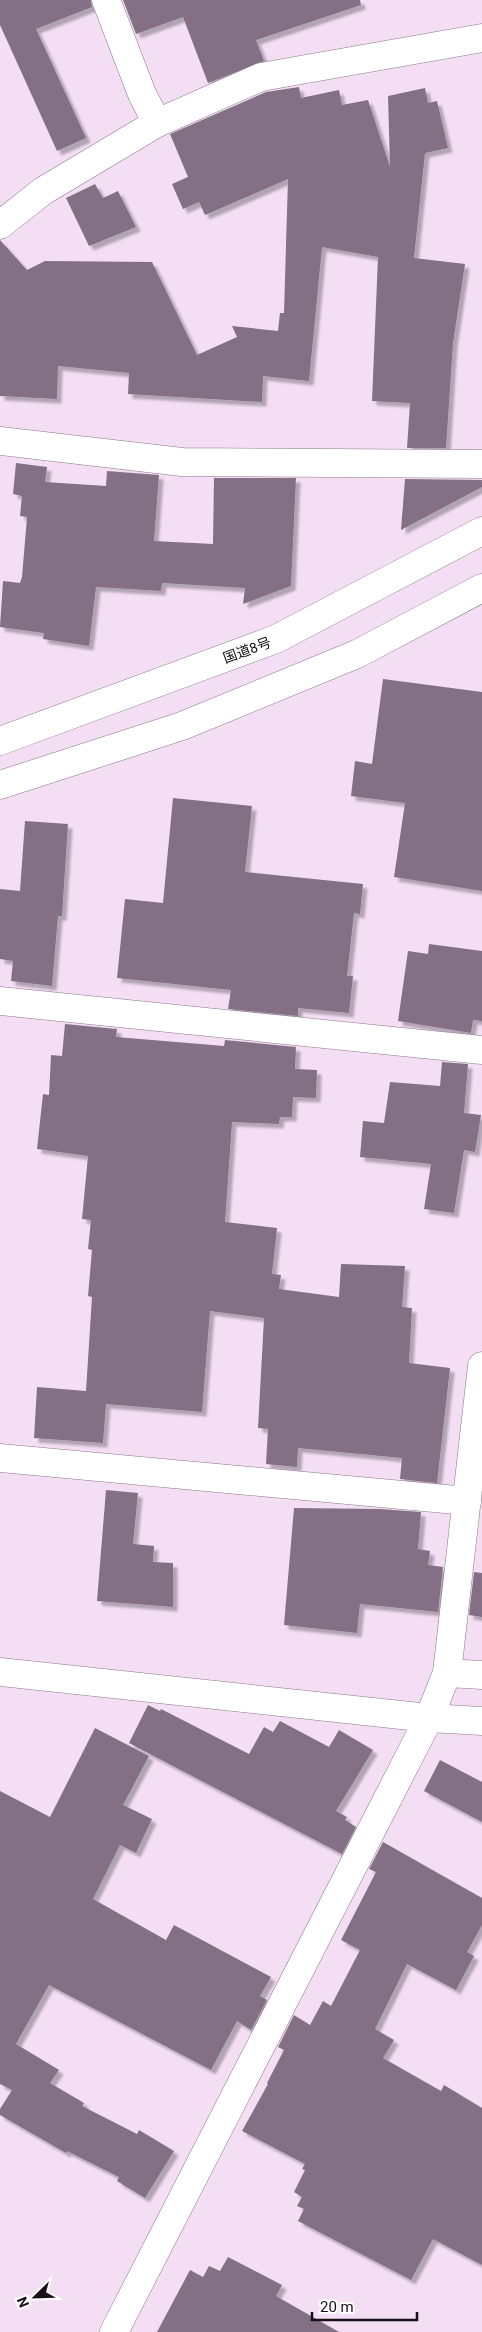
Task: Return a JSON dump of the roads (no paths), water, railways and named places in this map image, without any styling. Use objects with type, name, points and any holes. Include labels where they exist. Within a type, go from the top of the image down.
[{"type":"main road","points":[[106,0],[142,94],[157,123]]},
{"type":"main road","points":[[0,225],[43,191],[157,123],[261,77],[482,38]]},
{"type":"main road","points":[[0,441],[182,462],[482,464]]},
{"type":"main road","name":"国道8号","points":[[0,740],[276,639],[482,531]]},
{"type":"main road","points":[[0,784],[182,726],[357,654],[482,588]]},
{"type":"main road","points":[[0,1001],[482,1050]]},
{"type":"main road","points":[[114,2332],[429,1718],[447,1673],[482,1366]]},
{"type":"main road","points":[[0,1458],[467,1502]]},
{"type":"main road","points":[[0,1672],[482,1722]]},
{"type":"main road","points":[[447,1673],[482,1675]]}]
